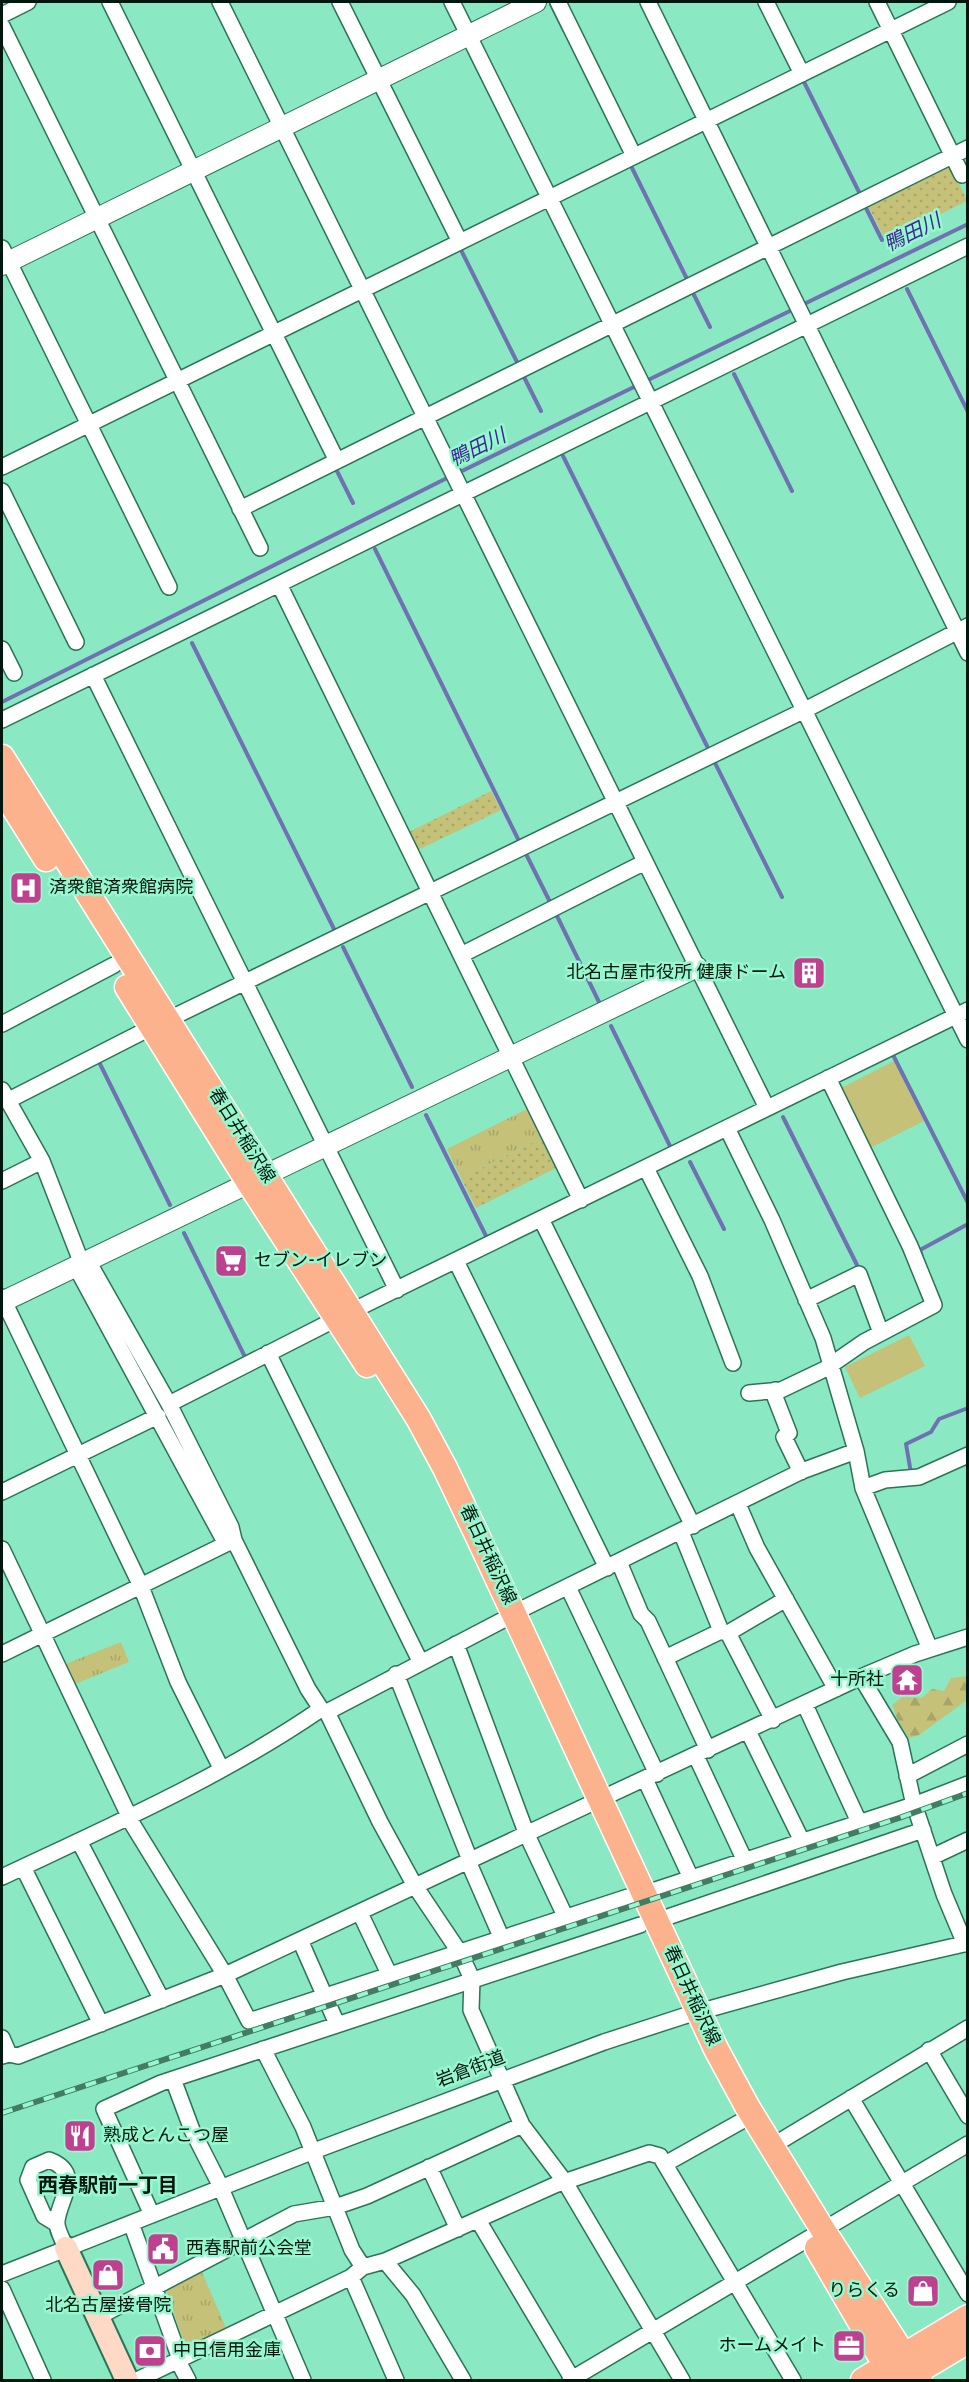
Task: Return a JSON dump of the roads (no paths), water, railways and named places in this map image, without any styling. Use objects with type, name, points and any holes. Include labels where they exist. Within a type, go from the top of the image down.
[{"type":"main road","name":"春日井稲沢線","points":[[2,757],[160,1023],[344,1315],[508,1617],[740,2122],[817,2233],[904,2373]]},
{"type":"main road","name":"春日井稲沢線","points":[[2,789],[114,965],[160,1023]]},
{"type":"main road","name":"春日井稲沢線","points":[[691,2014],[772,2146],[817,2233]]},
{"type":"main road","points":[[66,2248],[127,2380]]},
{"type":"main road","points":[[904,2373],[968,2317]]},
{"type":"main road","points":[[863,2380],[904,2373],[968,2341]]},
{"type":"street","points":[[2,15],[28,2]]},
{"type":"street","points":[[110,2],[338,461]]},
{"type":"street","points":[[220,2],[767,1108]]},
{"type":"street","points":[[339,2],[460,242]]},
{"type":"street","points":[[452,2],[803,711],[962,1013],[968,1040]]},
{"type":"street","points":[[170,587],[4,258],[97,218],[536,2]]},
{"type":"street","points":[[558,2],[634,156]]},
{"type":"street","points":[[648,2],[767,248],[962,629],[968,653]]},
{"type":"street","points":[[766,2],[802,74]]},
{"type":"street","points":[[877,2],[962,175]]},
{"type":"street","points":[[2,467],[948,2]]},
{"type":"street","points":[[2,26],[260,548]]},
{"type":"street","points":[[240,509],[968,148]]},
{"type":"street","points":[[2,720],[279,584],[462,490],[968,246]]},
{"type":"street","points":[[2,491],[76,642]]},
{"type":"street","points":[[279,584],[581,1200]]},
{"type":"street","points":[[682,2380],[565,2182],[522,2125],[502,2085],[502,2079],[471,2010],[472,1979],[460,1953],[415,1886],[324,1710],[308,1689],[230,1542],[158,1416],[82,1264],[42,1161],[4,1095],[160,1023],[616,802],[803,711],[962,629]]},
{"type":"street","points":[[2,649],[14,673]]},
{"type":"street","points":[[93,675],[397,1290]]},
{"type":"street","points":[[461,955],[645,862]]},
{"type":"street","points":[[2,1024],[114,965]]},
{"type":"street","points":[[220,1768],[178,1682],[140,1584],[2,1300],[258,1180],[698,967]]},
{"type":"street","points":[[169,1404],[344,1315],[962,1013]]},
{"type":"street","points":[[749,1393],[775,1390],[832,1364],[881,1333],[934,1305],[910,1246],[828,1078]]},
{"type":"street","points":[[727,1128],[772,1220],[832,1364],[856,1451],[862,1488],[930,1649]]},
{"type":"street","points":[[2,1181],[42,1161]]},
{"type":"street","points":[[646,1168],[700,1276],[733,1363]]},
{"type":"street","points":[[541,1220],[687,1529],[724,1632],[773,1720]]},
{"type":"street","points":[[456,1261],[613,1565],[641,1614],[648,1621],[665,1658],[744,1861]]},
{"type":"street","points":[[82,1264],[169,1404],[231,1527],[230,1542]]},
{"type":"street","points":[[806,1300],[859,1274],[881,1333]]},
{"type":"street","points":[[268,1353],[421,1662]]},
{"type":"street","points":[[775,1390],[775,1397],[789,1433],[784,1437],[801,1472]]},
{"type":"street","points":[[2,1492],[158,1416]]},
{"type":"street","points":[[2,1877],[129,1817],[279,1737],[324,1710],[568,1587],[801,1472],[856,1451]]},
{"type":"street","points":[[862,1488],[885,1480],[919,1477],[968,1455]]},
{"type":"street","points":[[738,1504],[747,1528],[836,1689]]},
{"type":"street","points":[[2,1654],[140,1584],[230,1542]]},
{"type":"street","points":[[2,1549],[129,1817],[225,1975],[249,2021],[744,1861],[968,1784]]},
{"type":"street","points":[[568,1587],[651,1777],[692,1878]]},
{"type":"street","points":[[665,1658],[724,1632],[786,1599]]},
{"type":"street","points":[[2,2038],[5,2055],[18,2055],[225,1975],[861,1677],[930,1649],[968,1637]]},
{"type":"street","points":[[456,1644],[527,1835],[566,1918]]},
{"type":"street","points":[[396,1674],[502,1939]]},
{"type":"street","points":[[861,1677],[900,1742],[914,1804],[966,1943]]},
{"type":"street","points":[[805,1705],[859,1822]]},
{"type":"street","points":[[748,1731],[802,1841]]},
{"type":"street","points":[[907,1776],[968,1744]]},
{"type":"street","points":[[152,2215],[104,2109],[174,2079],[923,1830]]},
{"type":"street","points":[[932,1857],[968,1839]]},
{"type":"street","points":[[79,1841],[162,2000]]},
{"type":"street","points":[[23,1867],[101,2024]]},
{"type":"street","points":[[360,1913],[390,1976]]},
{"type":"street","points":[[300,1940],[337,2024]]},
{"type":"street","name":"岩倉街道","points":[[2,2274],[502,2079],[691,2014],[842,1972],[966,1943]]},
{"type":"street","points":[[772,2146],[968,2028]]},
{"type":"street","points":[[263,2049],[314,2151],[352,2250],[357,2272],[396,2380]]},
{"type":"street","points":[[929,2050],[968,2116]]},
{"type":"street","points":[[174,2079],[192,2130],[222,2189],[303,2380]]},
{"type":"street","points":[[851,2098],[968,2294]]},
{"type":"street","points":[[665,2164],[740,2122]]},
{"type":"street","points":[[98,2318],[294,2214],[335,2207],[366,2196],[522,2125]]},
{"type":"street","points":[[478,2220],[572,2380],[968,2144]]},
{"type":"street","points":[[137,2380],[357,2272],[385,2262],[565,2182],[649,2153],[660,2156],[793,2380]]},
{"type":"street","points":[[429,2167],[458,2229]]},
{"type":"street","points":[[131,2223],[188,2380]]},
{"type":"street","points":[[57,2224],[66,2248]]},
{"type":"street","points":[[385,2262],[413,2295],[463,2380]]},
{"type":"street","points":[[2,2289],[43,2380]]},
{"type":"waterway","points":[[551,4],[564,30]]},
{"type":"waterway","points":[[804,82],[860,194]]},
{"type":"waterway","points":[[632,168],[686,277]]},
{"type":"waterway","points":[[866,208],[882,240]]},
{"type":"waterway","name":"鴨田川","points":[[800,306],[968,224]]},
{"type":"waterway","points":[[461,250],[518,364]]},
{"type":"waterway","points":[[907,289],[968,412]]},
{"type":"waterway","points":[[694,295],[710,327]]},
{"type":"waterway","name":"鴨田川","points":[[644,382],[794,309]]},
{"type":"waterway","points":[[734,374],[792,491]]},
{"type":"waterway","points":[[524,377],[541,411]]},
{"type":"waterway","name":"鴨田川","points":[[458,473],[638,385]]},
{"type":"waterway","points":[[563,456],[707,746]]},
{"type":"waterway","points":[[336,469],[353,503]]},
{"type":"waterway","name":"鴨田川","points":[[2,702],[451,476]]},
{"type":"waterway","points":[[375,549],[518,839]]},
{"type":"waterway","points":[[192,643],[334,929]]},
{"type":"waterway","points":[[714,761],[782,897]]},
{"type":"waterway","points":[[526,854],[551,904]]},
{"type":"waterway","points":[[556,914],[599,1002]]},
{"type":"waterway","points":[[343,947],[412,1087]]},
{"type":"waterway","points":[[611,1026],[670,1146]]},
{"type":"waterway","points":[[893,1055],[968,1203]]},
{"type":"waterway","points":[[100,1064],[170,1205]]},
{"type":"waterway","points":[[426,1115],[486,1236]]},
{"type":"waterway","points":[[783,1117],[858,1267]]},
{"type":"waterway","points":[[690,1162],[724,1229]]},
{"type":"waterway","points":[[922,1257],[920,1250],[968,1224]]},
{"type":"waterway","points":[[184,1233],[246,1359]]},
{"type":"waterway","points":[[125,1342],[136,1362]]},
{"type":"waterway","points":[[911,1473],[906,1444],[931,1432],[939,1419],[968,1408]]},
{"type":"railway","points":[[2,2113],[899,1818],[968,1793]]},
{"type":"place","name":"済衆館済衆館病院","points":[[26,888]]},
{"type":"place","name":"北名古屋市役所 健康ドーム","points":[[809,973]]},
{"type":"place","name":"セブン-イレブン","points":[[231,1261]]},
{"type":"place","name":"十所社","points":[[907,1680]]},
{"type":"place","name":"熟成とんこつ屋","points":[[80,2136]]},
{"type":"place","name":"西春駅前公会堂","points":[[163,2249]]},
{"type":"place","name":"北名古屋接骨院","points":[[108,2275]]},
{"type":"place","name":"りらくる","points":[[923,2291]]},
{"type":"place","name":"ホームメイト","points":[[849,2346]]},
{"type":"place","name":"中日信用金庫","points":[[150,2351]]},
{"type":"district","name":"西春駅前一丁目","points":[[108,2187]]}]
